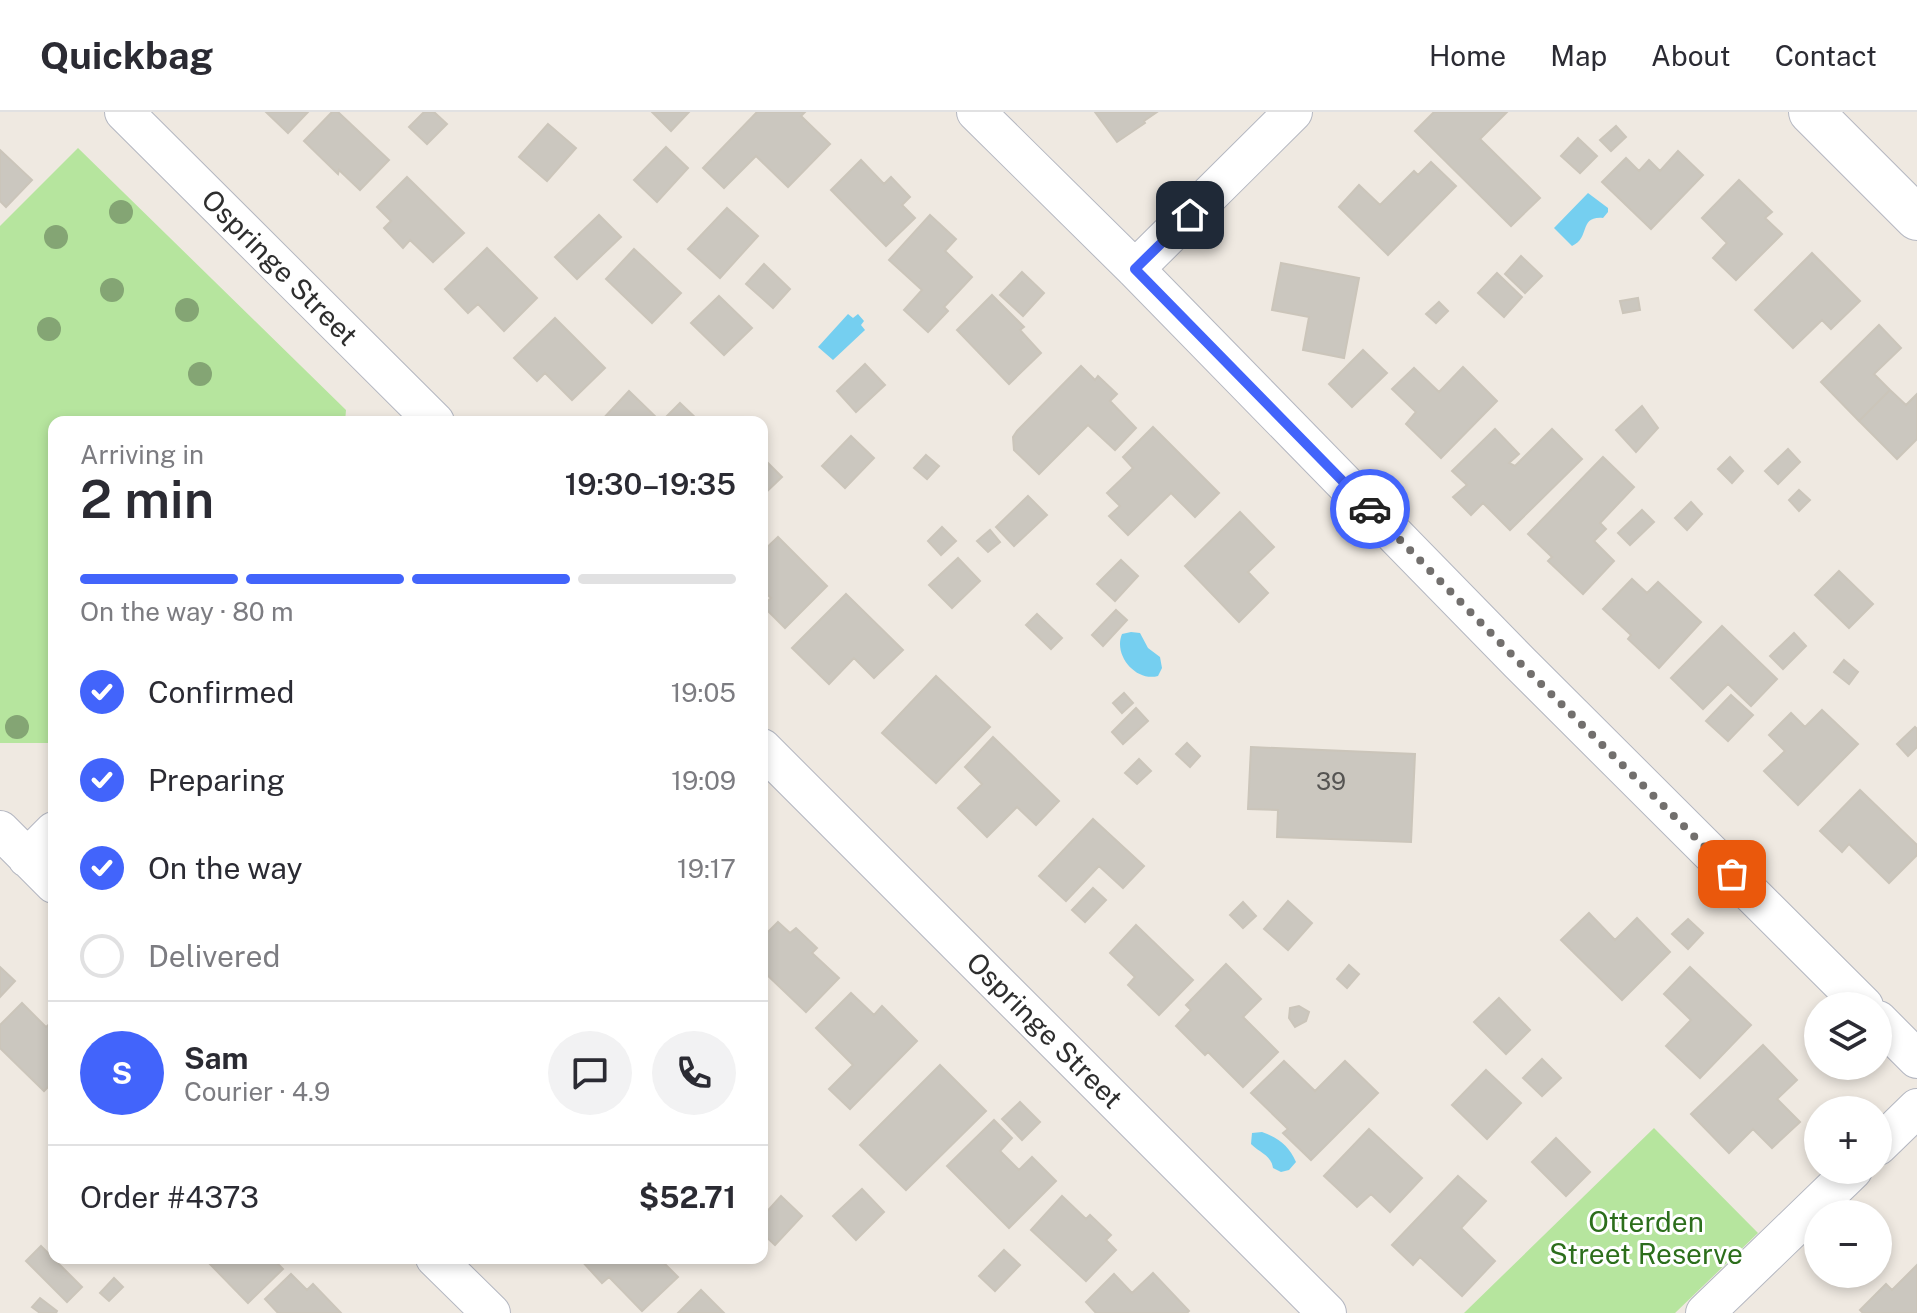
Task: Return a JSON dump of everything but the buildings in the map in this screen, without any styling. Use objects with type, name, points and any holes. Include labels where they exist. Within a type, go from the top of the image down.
[{"type":"main road","points":[[1811,112],[1917,218]]},
{"type":"street","name":"Ospringe Street","points":[[124,112],[429,416]]},
{"type":"street","points":[[976,112],[1850,992]]},
{"type":"street","points":[[1135,269],[1293,112]]},
{"type":"street","name":"Ospringe Street","points":[[768,754],[1327,1313]]},
{"type":"street","points":[[0,830],[48,878]]},
{"type":"street","points":[[27,858],[48,837]]},
{"type":"street","points":[[1892,1034],[1917,1059]]},
{"type":"street","points":[[1892,1132],[1917,1108]]},
{"type":"street","points":[[1705,1313],[1839,1184]]},
{"type":"street","points":[[441,1264],[491,1313]]},
{"type":"green space","points":[[78,148],[346,410],[346,416],[48,416],[48,743],[0,743],[0,226]]},
{"type":"green space","name":"Otterden Street Reserve","points":[[1654,1128],[1758,1233],[1675,1313],[1464,1313]]},
{"type":"water","points":[[1588,193],[1608,208],[1608,212],[1603,218],[1590,220],[1581,238],[1572,246],[1554,228]]},
{"type":"water","points":[[848,314],[853,318],[858,314],[864,321],[861,325],[865,330],[833,360],[818,347]]},
{"type":"water","points":[[1140,633],[1148,648],[1160,657],[1162,668],[1158,676],[1142,675],[1128,665],[1120,642],[1122,634]]},
{"type":"water","points":[[1262,1132],[1290,1151],[1296,1162],[1289,1170],[1281,1172],[1273,1168],[1268,1157],[1251,1144],[1252,1133]]},
{"type":"way so far","points":[[1370,509],[1732,874]]},
{"type":"route","points":[[1190,215],[1135,269],[1370,509]]}]
